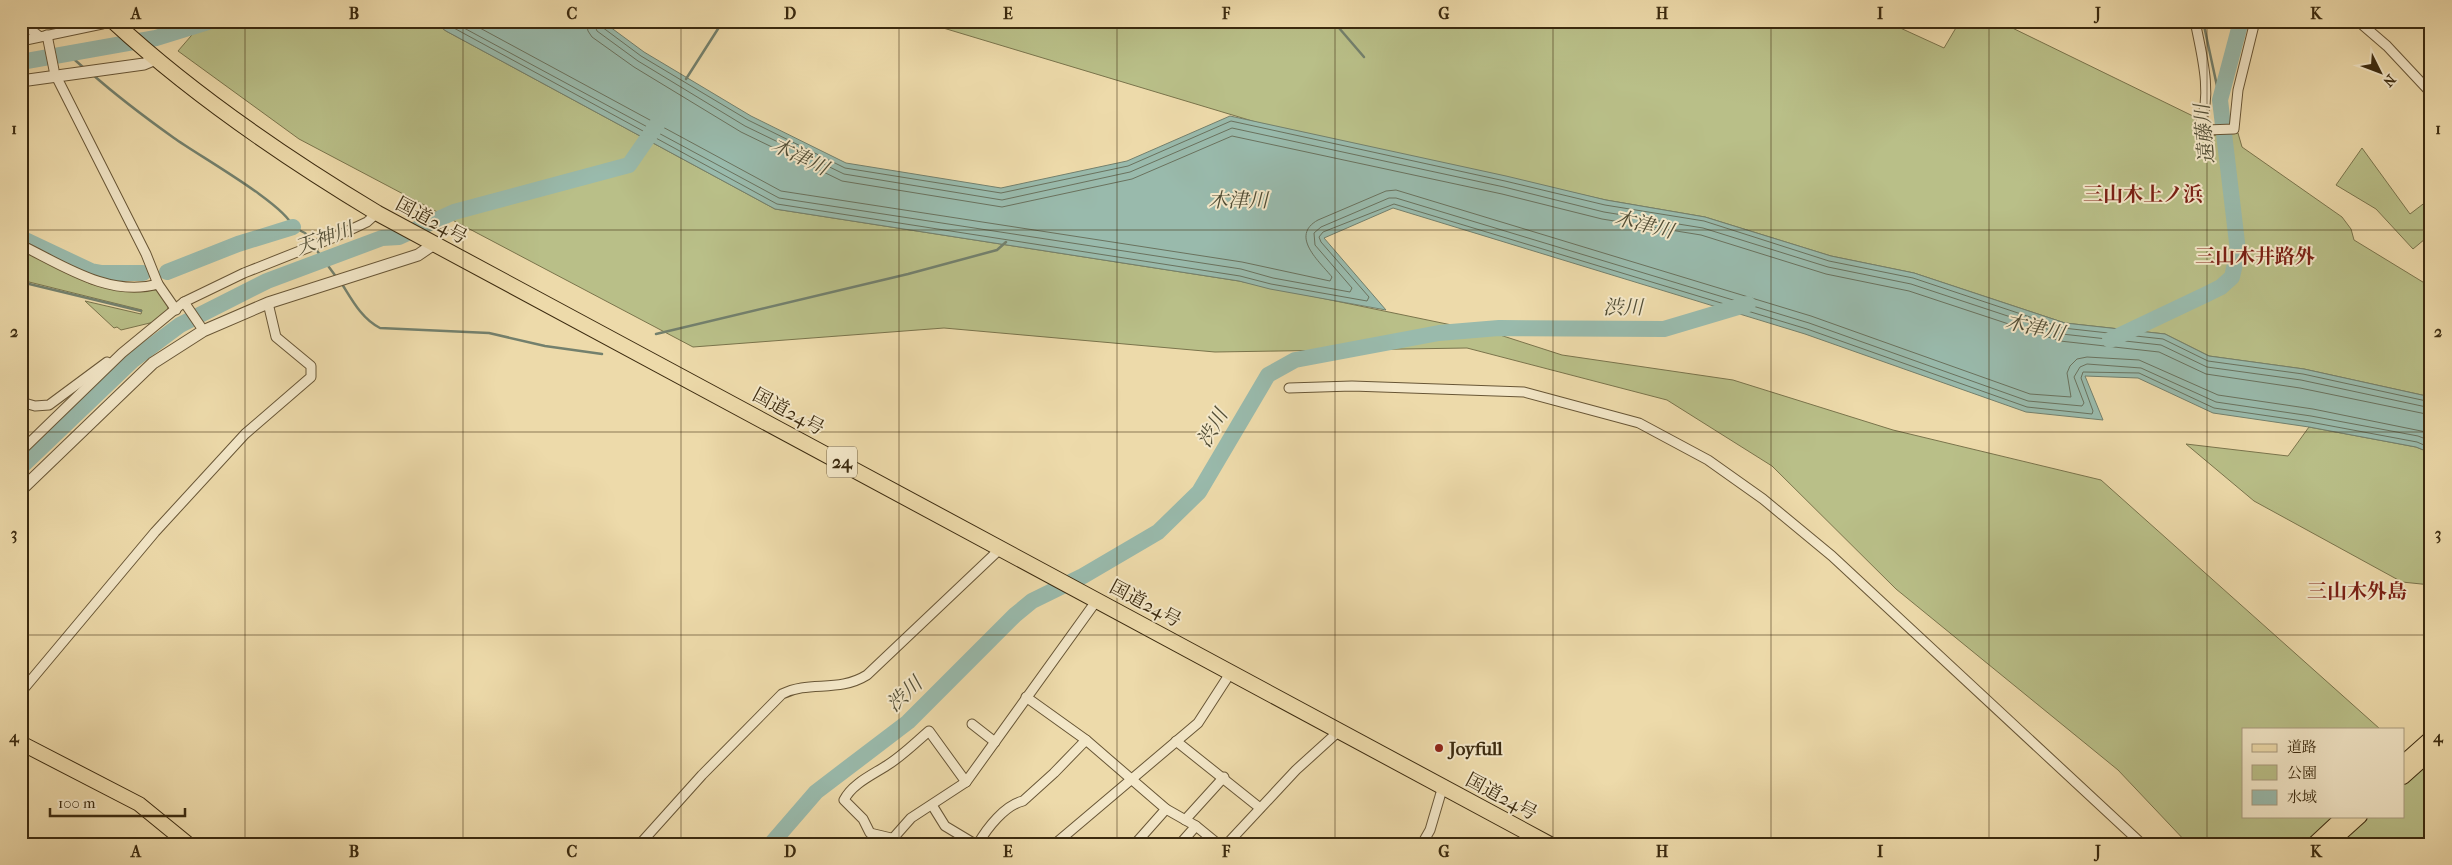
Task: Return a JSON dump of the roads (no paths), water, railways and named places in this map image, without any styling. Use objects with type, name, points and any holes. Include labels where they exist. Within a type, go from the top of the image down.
[{"type":"highway","name":"国道24号","points":[[112,23],[209,102],[303,168],[377,213],[1549,844]]},
{"type":"main road","points":[[2404,762],[2431,738]]},
{"type":"main road","points":[[21,743],[139,804],[188,844]]},
{"type":"main road","points":[[2404,776],[2431,752]]},
{"type":"main road","points":[[2314,844],[2342,818]]},
{"type":"main road","points":[[2329,844],[2358,818]]},
{"type":"street","points":[[2195,21],[2205,92],[2203,118],[2200,125],[2206,130],[2234,129],[2238,90],[2255,21]]},
{"type":"street","points":[[2358,21],[2387,46],[2431,94]]},
{"type":"street","points":[[21,22],[44,37],[55,73],[146,254],[158,284],[176,310]]},
{"type":"street","points":[[21,41],[112,23]]},
{"type":"street","points":[[21,81],[55,73],[144,64],[153,57]]},
{"type":"street","points":[[21,402],[35,406],[49,405],[122,353],[185,303],[244,273],[335,237],[367,222],[377,213]]},
{"type":"street","points":[[21,490],[153,363],[202,329],[268,303],[418,255],[434,244]]},
{"type":"street","points":[[21,245],[65,268],[100,282],[121,286],[150,286],[158,284]]},
{"type":"street","points":[[185,303],[202,329]]},
{"type":"street","points":[[21,692],[155,532],[245,434],[311,377],[311,366],[276,337],[268,303]]},
{"type":"street","points":[[21,451],[122,353]]},
{"type":"street","points":[[1289,388],[1352,386],[1524,392],[1640,423],[1708,460],[1763,499],[1832,556],[2138,842]]},
{"type":"street","points":[[640,844],[702,775],[782,694],[793,689],[806,687],[844,685],[867,675],[1000,549]]},
{"type":"street","points":[[966,782],[929,731],[887,766],[876,771],[847,794],[844,800],[863,819],[870,833],[890,841],[911,818],[966,782],[1096,600]]},
{"type":"street","points":[[1055,844],[1198,723],[1231,672]]},
{"type":"street","points":[[1026,697],[1086,740],[1166,809],[1196,826],[1218,844]]},
{"type":"street","points":[[972,724],[995,742]]},
{"type":"street","points":[[1227,844],[1296,770],[1339,731]]},
{"type":"street","points":[[932,805],[945,826],[976,844],[998,817],[1017,802],[1023,801],[1054,774],[1086,740]]},
{"type":"street","points":[[1176,741],[1224,777],[1260,808]]},
{"type":"street","points":[[1185,820],[1224,777]]},
{"type":"street","points":[[1422,844],[1430,830],[1443,786]]},
{"type":"street","points":[[1135,844],[1166,809]]},
{"type":"street","points":[[1180,844],[1196,826]]},
{"type":"water","name":"木津川","points":[[432,21],[602,21],[644,52],[751,116],[846,163],[1001,188],[1127,161],[1230,116],[1506,176],[1606,200],[1705,217],[1831,256],[1914,273],[2065,323],[2165,334],[2209,356],[2304,369],[2431,397],[2431,453],[2416,447],[2309,427],[2213,413],[2138,378],[2085,376],[2103,420],[2026,412],[1805,334],[1393,208],[1324,238],[1386,310],[1270,289],[1239,281],[775,209],[446,31]]},
{"type":"waterway","points":[[21,62],[156,38],[211,21]]},
{"type":"waterway","points":[[686,79],[723,21]]},
{"type":"waterway","points":[[1333,21],[1364,57]]},
{"type":"waterway","points":[[2203,21],[2220,100]]},
{"type":"waterway","name":"遠藤川","points":[[2110,340],[2221,287],[2232,277],[2238,251],[2220,100],[2241,21]]},
{"type":"waterway","points":[[67,53],[84,68]]},
{"type":"waterway","points":[[92,74],[174,138],[275,206],[287,217],[293,227],[305,233],[312,243]]},
{"type":"waterway","name":"天神川","points":[[21,467],[133,360],[180,325],[267,281],[382,238],[399,237],[454,212],[629,165],[658,123]]},
{"type":"waterway","points":[[167,272],[238,244],[293,227]]},
{"type":"waterway","points":[[21,238],[91,271],[102,273],[143,273]]},
{"type":"waterway","points":[[656,334],[908,274],[997,250],[1006,242]]},
{"type":"waterway","name":"天神川","points":[[315,248],[337,278]]},
{"type":"waterway","points":[[21,282],[141,311]]},
{"type":"waterway","points":[[342,284],[368,320],[380,328],[489,333],[545,346],[602,354]]},
{"type":"waterway","name":"渋川","points":[[771,844],[816,792],[908,722],[1015,615],[1032,601],[1083,576],[1158,532],[1199,492],[1268,375],[1295,360],[1439,333],[1499,328],[1664,329],[1748,304]]},
{"type":"place","name":"Joyfull","points":[[1439,748]]},
{"type":"district","name":"三山木上ノ浜","points":[[2143,194]]},
{"type":"district","name":"三山木井路外","points":[[2255,256]]},
{"type":"district","name":"三山木外島","points":[[2357,591]]}]
